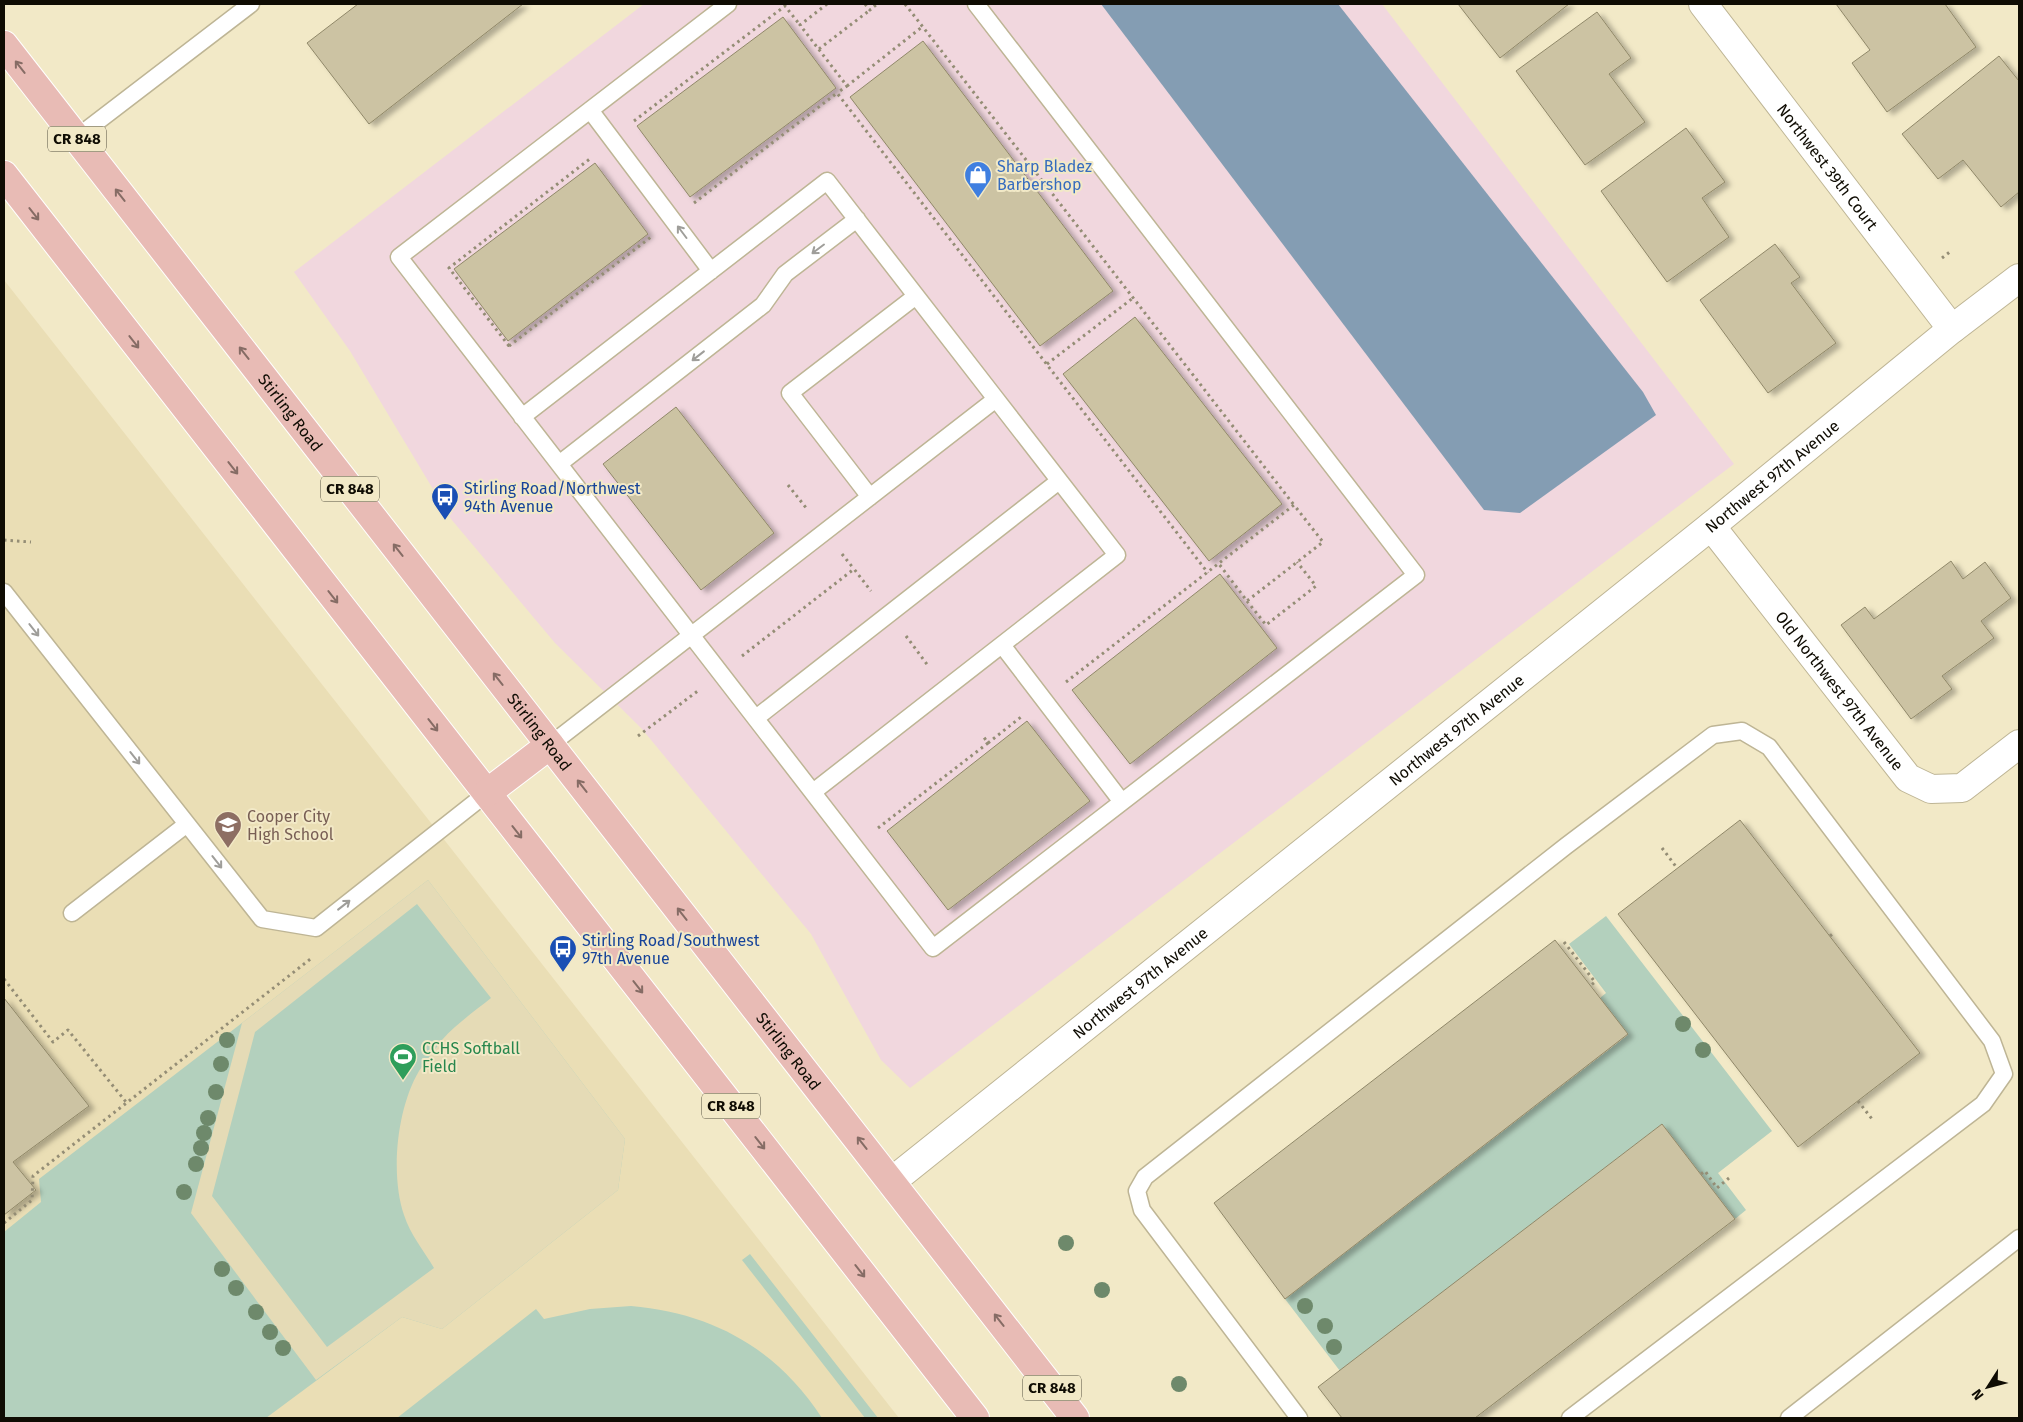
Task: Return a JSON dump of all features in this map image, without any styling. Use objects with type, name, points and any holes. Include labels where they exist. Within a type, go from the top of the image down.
[{"type":"main road","name":"Stirling Road","points":[[4,46],[1075,1418]]},
{"type":"main road","name":"CR 848","points":[[4,175],[975,1418]]},
{"type":"main road","points":[[487,793],[550,745]]},
{"type":"street","name":"Northwest 39th Court","points":[[1703,4],[1952,329]]},
{"type":"street","name":"Northwest 97th Avenue","points":[[892,1182],[1711,526],[1952,329],[2019,278]]},
{"type":"street","name":"Old Northwest 97th Avenue","points":[[1711,526],[1908,778],[1931,789],[1962,788],[2019,744]]},
{"type":"lane","points":[[76,138],[252,4]]},
{"type":"lane","points":[[728,4],[399,258],[933,948],[1416,574],[976,4]]},
{"type":"lane","points":[[590,110],[711,271]]},
{"type":"lane","points":[[522,417],[827,181],[857,219],[1117,555],[813,792]]},
{"type":"lane","points":[[559,464],[763,306],[785,274],[857,219]]},
{"type":"lane","points":[[870,497],[790,393],[916,296]]},
{"type":"lane","points":[[550,745],[996,399]]},
{"type":"lane","points":[[756,718],[1059,481]]},
{"type":"lane","points":[[4,592],[262,919],[316,928],[487,793]]},
{"type":"lane","points":[[1002,645],[1122,802]]},
{"type":"lane","points":[[1300,1418],[1142,1210],[1137,1191],[1145,1176],[1566,846],[1713,735],[1742,730],[1769,747],[1787,770],[1992,1041],[2004,1074],[1983,1104],[1570,1418]]},
{"type":"lane","points":[[72,913],[187,824]]},
{"type":"lane","points":[[1789,1418],[2019,1238]]},
{"type":"path","points":[[800,25],[827,4]]},
{"type":"path","points":[[865,4],[870,10]]},
{"type":"path","points":[[819,49],[877,4]]},
{"type":"path","points":[[905,4],[1323,542],[1247,601]]},
{"type":"path","points":[[630,124],[785,6],[847,86]]},
{"type":"path","points":[[689,207],[922,26]]},
{"type":"path","points":[[837,93],[1208,572]]},
{"type":"path","points":[[509,346],[449,268],[592,157],[598,165]]},
{"type":"path","points":[[502,351],[655,234]]},
{"type":"path","points":[[1940,260],[1951,250]]},
{"type":"path","points":[[1047,364],[1133,298]]},
{"type":"path","points":[[788,485],[812,515]]},
{"type":"path","points":[[1060,688],[1294,505]]},
{"type":"path","points":[[4,540],[31,542]]},
{"type":"path","points":[[839,550],[876,598]]},
{"type":"path","points":[[1219,564],[1266,625],[1316,586],[1297,562]]},
{"type":"path","points":[[739,658],[854,569]]},
{"type":"path","points":[[904,634],[933,672]]},
{"type":"path","points":[[638,736],[703,686]]},
{"type":"path","points":[[855,846],[1026,713]]},
{"type":"path","points":[[983,736],[988,743]]},
{"type":"path","points":[[1662,848],[1677,868]]},
{"type":"path","points":[[1830,936],[1835,932]]},
{"type":"path","points":[[1564,942],[1595,982],[1590,986]]},
{"type":"path","points":[[4,1223],[32,1200],[34,1176],[126,1102],[318,954]]},
{"type":"path","points":[[4,979],[53,1042],[68,1030],[126,1102]]},
{"type":"path","points":[[1858,1101],[1872,1119]]},
{"type":"path","points":[[1701,1174],[1705,1171],[1717,1188],[1729,1178]]},
{"type":"shaded area","points":[[644,4],[1382,4],[1734,464],[910,1088],[881,1060],[811,934],[642,729],[555,643],[451,519],[350,351],[294,272]]},
{"type":"shaded area","name":"Cooper City High School","points":[[4,280],[899,1418],[4,1418]]},
{"type":"green space","name":"CCHS Softball Field","points":[[428,880],[625,1139],[618,1190],[442,1329],[402,1317],[266,1418],[4,1418],[4,1232],[41,1202],[39,1179]]},
{"type":"green space","points":[[1606,916],[1772,1131],[1718,1173],[1746,1210],[1735,1219],[1662,1124],[1340,1371],[1285,1299],[1628,1035],[1600,998],[1606,993],[1569,944]]},
{"type":"green space","points":[[750,1254],[878,1418],[865,1418],[742,1260]]},
{"type":"green space","points":[[631,1306],[661,1310],[689,1317],[716,1326],[740,1339],[763,1354],[785,1372],[822,1418],[397,1418],[536,1309],[544,1319],[590,1309]]},
{"type":"sand","points":[[428,880],[625,1139],[618,1190],[442,1329],[402,1317],[316,1380],[191,1213],[242,1023]],"holes":[[[417,904],[491,998],[459,1023],[442,1040],[419,1071],[405,1103],[398,1142],[397,1161],[400,1199],[410,1229],[434,1268],[327,1347],[212,1196],[255,1032]]]},
{"type":"water","points":[[1101,4],[1338,4],[1643,392],[1656,415],[1520,513],[1484,510]]},
{"type":"building","points":[[358,4],[523,4],[369,124],[307,43]]},
{"type":"building","points":[[1458,4],[1569,4],[1500,58]]},
{"type":"building","points":[[1836,4],[1945,4],[1976,47],[1887,112],[1852,63],[1870,50]]},
{"type":"building","points":[[1597,12],[1631,58],[1609,74],[1645,122],[1585,165],[1516,71]]},
{"type":"building","points":[[783,17],[836,88],[690,197],[637,126]]},
{"type":"building","points":[[923,41],[1113,291],[1040,346],[850,97]]},
{"type":"building","points":[[1999,56],[2019,81],[2019,192],[2001,207],[1963,160],[1938,179],[1902,134]]},
{"type":"building","points":[[1686,128],[1725,182],[1702,198],[1729,237],[1667,282],[1601,191]]},
{"type":"building","points":[[595,163],[648,234],[508,341],[454,269]]},
{"type":"building","points":[[1775,244],[1800,277],[1791,283],[1836,343],[1768,393],[1700,300]]},
{"type":"building","points":[[1135,317],[1282,504],[1209,561],[1063,374]]},
{"type":"building","points":[[676,407],[774,533],[701,590],[603,464]]},
{"type":"building","points":[[1951,561],[1963,579],[1985,562],[2011,598],[1981,621],[1994,638],[1942,676],[1952,689],[1911,719],[1841,625],[1865,607],[1874,619]]},
{"type":"building","points":[[1220,574],[1277,648],[1130,764],[1072,690]]},
{"type":"building","points":[[1027,721],[1090,801],[948,910],[887,831]]},
{"type":"building","points":[[1740,820],[1920,1053],[1798,1147],[1618,914]]},
{"type":"building","points":[[1555,940],[1628,1034],[1285,1299],[1214,1203]]},
{"type":"building","points":[[4,998],[89,1106],[13,1162],[36,1190],[4,1215]]},
{"type":"building","points":[[1662,1124],[1735,1219],[1475,1418],[1342,1418],[1318,1387]]},
{"type":"place","name":"Sharp Bladez Barbershop","points":[[978,199]]},
{"type":"place","name":"Stirling Road/Northwest 94th Avenue","points":[[445,521]]},
{"type":"place","name":"Cooper City High School","points":[[228,849]]},
{"type":"place","name":"Stirling Road/Southwest 97th Avenue","points":[[563,973]]},
{"type":"place","name":"CCHS Softball Field","points":[[403,1081]]}]
